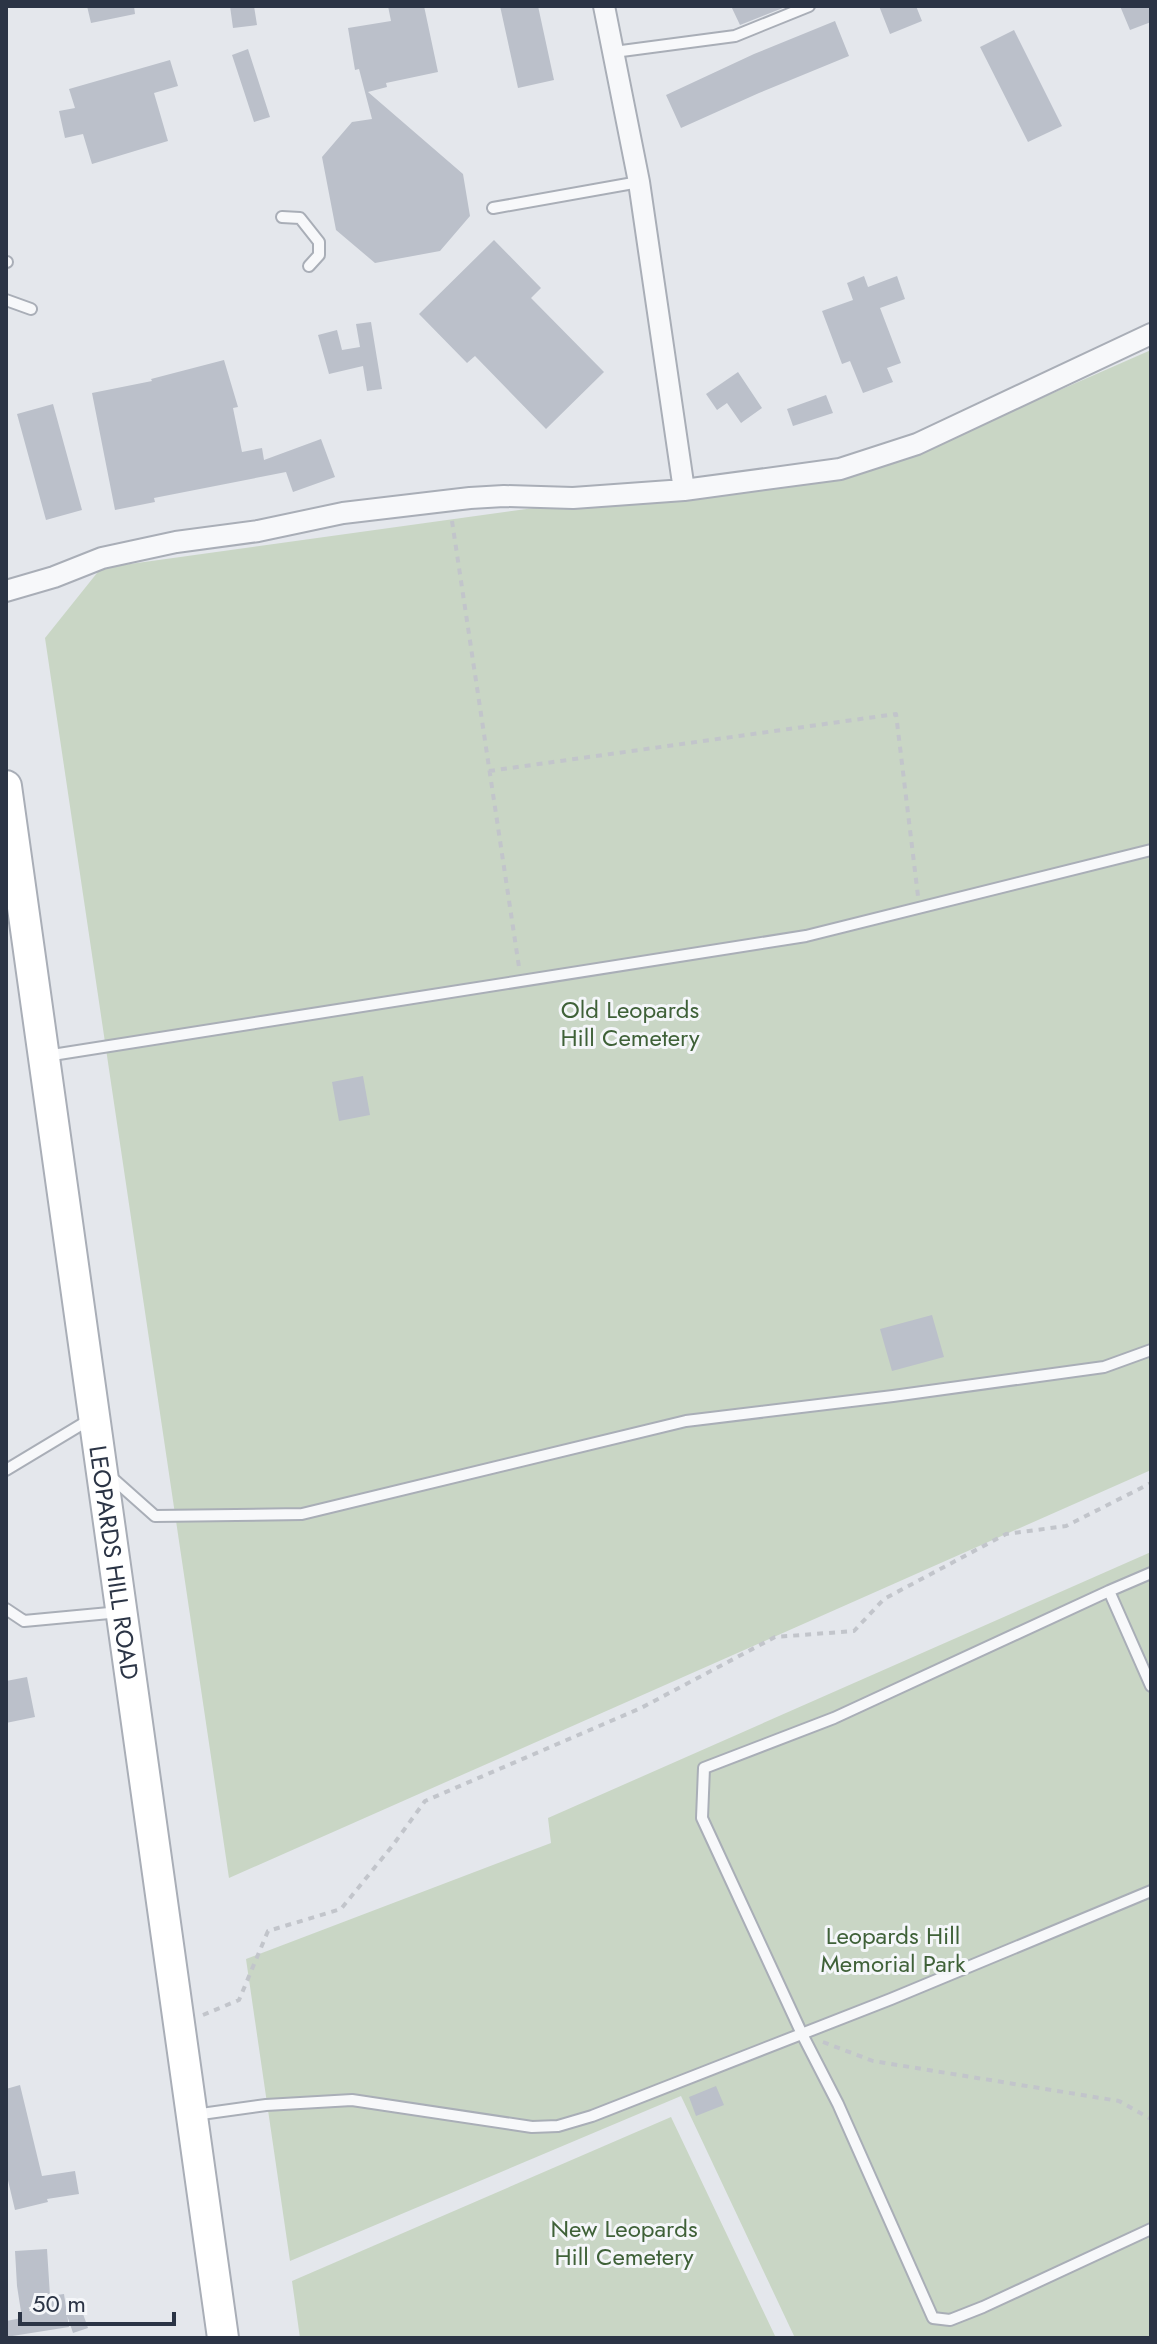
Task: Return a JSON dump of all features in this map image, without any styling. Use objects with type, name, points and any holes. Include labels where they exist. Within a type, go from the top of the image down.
[{"type":"main road","name":"LEOPARDS HILL ROAD","points":[[6,786],[223,2338]]},
{"type":"street","points":[[604,6],[639,182],[684,490]]},
{"type":"street","points":[[6,591],[102,558],[343,513],[504,496],[573,498],[684,490],[840,469],[917,444],[1151,334]]},
{"type":"lane","points":[[614,52],[735,36],[809,6]]},
{"type":"lane","points":[[493,208],[639,182]]},
{"type":"lane","points":[[282,217],[300,218],[319,242],[319,255],[309,266]]},
{"type":"lane","points":[[6,300],[31,309]]},
{"type":"lane","points":[[44,1056],[806,936],[1151,850]]},
{"type":"lane","points":[[101,1468],[155,1516],[302,1514],[686,1421],[1104,1367],[1151,1350]]},
{"type":"lane","points":[[6,1470],[95,1417]]},
{"type":"lane","points":[[1151,1573],[834,1718],[704,1768],[702,1818],[802,2034],[838,2104],[933,2318],[950,2320],[983,2307],[1151,2229]]},
{"type":"lane","points":[[1109,1591],[1151,1686]]},
{"type":"lane","points":[[6,1609],[24,1621],[120,1612]]},
{"type":"lane","points":[[192,2116],[289,2103],[352,2100],[517,2125],[558,2126],[592,2116],[802,2034],[1151,1891]]},
{"type":"path","points":[[449,501],[521,981]]},
{"type":"path","points":[[489,771],[896,714],[919,908]]},
{"type":"path","points":[[178,2026],[239,2000],[268,1931],[341,1909],[425,1801],[641,1708],[775,1637],[854,1631],[884,1599],[1006,1534],[1066,1526],[1151,1483]]},
{"type":"path","points":[[802,2034],[873,2061],[1119,2101],[1151,2119]]},
{"type":"green space","name":"Old Leopards Hill Cemetery","points":[[1151,350],[1151,1470],[229,1878],[45,638],[101,568],[909,456]]},
{"type":"green space","name":"Leopards Hill Memorial Park","points":[[1151,1552],[1151,2338],[795,2338],[681,2096],[290,2261],[246,1959],[551,1843],[548,1818]]},
{"type":"green space","name":"New Leopards Hill Cemetery","points":[[671,2117],[776,2338],[300,2338],[292,2281]]},
{"type":"building","points":[[87,6],[134,6],[135,14],[91,23]]},
{"type":"building","points":[[230,6],[254,6],[257,25],[233,28]]},
{"type":"building","points":[[388,6],[424,6],[438,72],[386,83],[387,87],[368,92],[463,174],[470,216],[440,251],[375,263],[336,230],[322,157],[352,122],[372,119],[359,69],[355,70],[348,28],[391,21]]},
{"type":"building","points":[[500,6],[538,6],[554,80],[518,88]]},
{"type":"building","points":[[731,6],[788,6],[740,25]]},
{"type":"building","points":[[879,6],[916,6],[922,21],[890,34]]},
{"type":"building","points":[[1120,6],[1151,6],[1151,22],[1130,30]]},
{"type":"building","points":[[835,21],[849,56],[681,128],[666,95]]},
{"type":"building","points":[[1014,30],[1062,126],[1028,142],[980,47]]},
{"type":"building","points":[[248,49],[270,117],[254,122],[232,55]]},
{"type":"building","points":[[170,60],[178,86],[154,93],[168,141],[92,164],[83,134],[65,138],[59,111],[75,108],[69,89]]},
{"type":"building","points":[[494,240],[541,288],[531,298],[604,372],[546,429],[475,356],[467,363],[419,314]]},
{"type":"building","points":[[864,276],[868,287],[897,276],[905,299],[880,308],[901,363],[887,368],[893,382],[863,393],[850,361],[842,364],[822,311],[853,300],[847,283]]},
{"type":"building","points":[[371,322],[382,389],[367,391],[363,366],[329,374],[318,335],[337,330],[342,350],[360,347],[356,324]]},
{"type":"building","points":[[224,360],[238,407],[233,408],[242,452],[262,448],[264,460],[321,439],[335,477],[293,492],[286,472],[154,498],[155,502],[115,510],[92,393],[152,381]]},
{"type":"building","points":[[738,372],[762,408],[741,423],[727,403],[717,410],[706,394]]},
{"type":"building","points":[[826,395],[833,413],[793,426],[787,409]]},
{"type":"building","points":[[53,404],[82,510],[46,520],[17,414]]},
{"type":"building","points":[[363,1076],[370,1115],[339,1121],[332,1082]]},
{"type":"building","points":[[932,1315],[944,1357],[892,1371],[880,1329]]},
{"type":"building","points":[[27,1677],[35,1717],[6,1723],[6,1681]]},
{"type":"building","points":[[20,2085],[42,2176],[75,2171],[79,2194],[47,2199],[48,2202],[15,2210],[6,2172],[6,2089]]},
{"type":"building","points":[[716,2086],[724,2105],[696,2116],[689,2097]]},
{"type":"building","points":[[47,2249],[50,2296],[64,2294],[69,2327],[6,2337],[6,2321],[22,2318],[15,2251]]},
{"type":"building","points":[[82,2311],[88,2328],[73,2333],[67,2315]]}]
